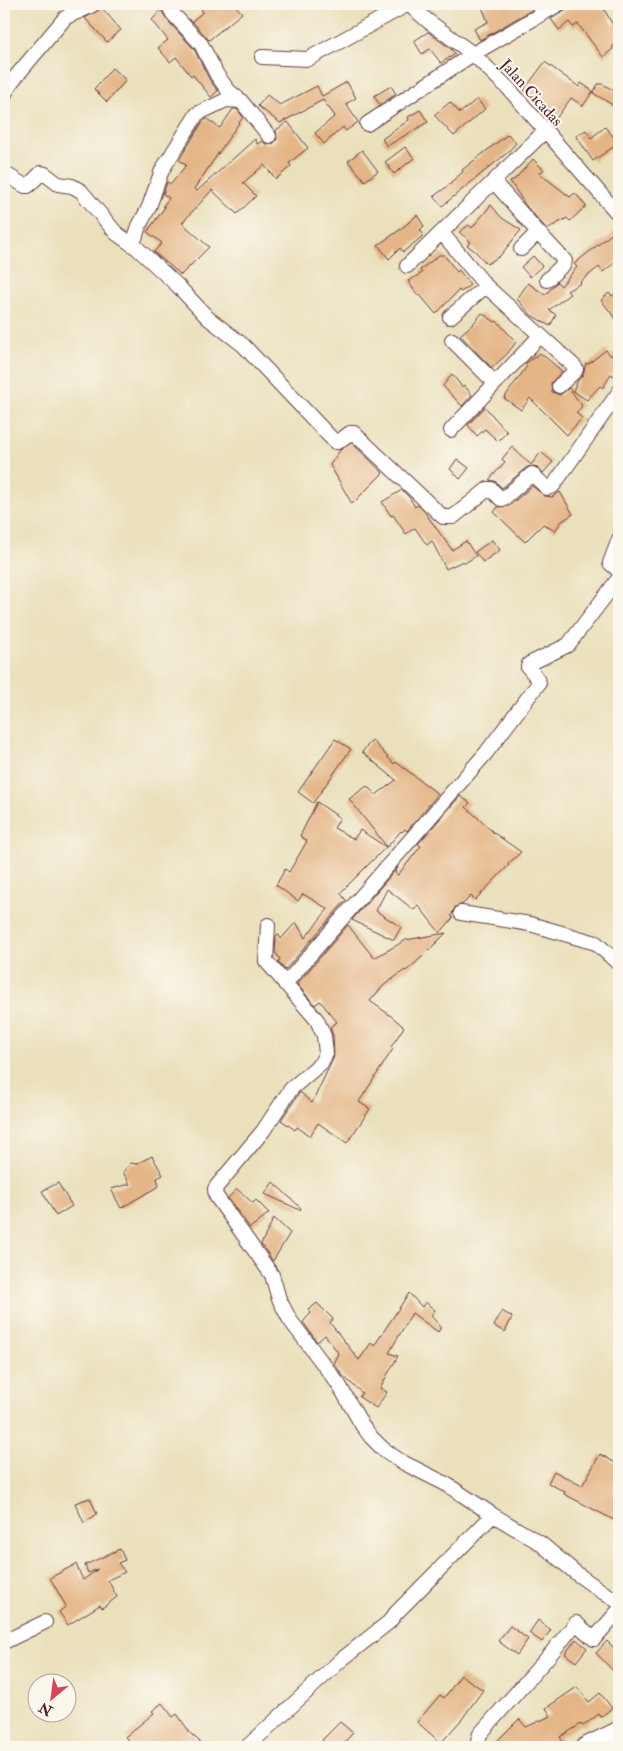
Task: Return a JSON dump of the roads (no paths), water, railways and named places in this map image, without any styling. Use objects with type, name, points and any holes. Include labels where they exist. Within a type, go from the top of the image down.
[{"type":"main road","points":[[586,1747],[619,1730]]},
{"type":"street","points":[[4,95],[13,80],[65,18],[94,4]]},
{"type":"street","points":[[168,4],[173,14],[201,44],[217,75],[228,90],[242,101],[269,136]]},
{"type":"street","points":[[262,57],[308,59],[408,4]]},
{"type":"street","name":"Jalan Cicadas","points":[[408,4],[473,54],[509,89],[619,215]]},
{"type":"street","points":[[367,124],[473,54],[559,4]]},
{"type":"street","points":[[133,244],[138,226],[149,207],[162,170],[197,114],[226,100],[242,101]]},
{"type":"street","points":[[407,266],[544,131]]},
{"type":"street","points":[[4,173],[25,186],[28,186],[41,173],[58,184],[72,186],[81,191],[116,232],[133,244],[178,286],[208,318],[243,345],[335,442],[338,442],[350,433],[354,434],[443,517],[453,517],[488,488],[503,499],[532,474],[547,488],[553,486],[619,392]]},
{"type":"street","points":[[494,182],[565,261],[547,280]]},
{"type":"street","points":[[521,249],[538,232]]},
{"type":"street","points":[[442,233],[486,286],[576,369],[559,386]]},
{"type":"street","points":[[450,317],[486,286]]},
{"type":"street","points":[[451,430],[540,336]]},
{"type":"street","points":[[452,340],[495,383]]},
{"type":"street","points":[[619,539],[610,563],[619,571]]},
{"type":"street","points":[[285,984],[486,753],[539,683],[539,680],[528,668],[529,664],[568,645],[619,578]]},
{"type":"street","points":[[461,913],[530,924],[596,943],[619,964]]},
{"type":"street","points":[[268,925],[266,961],[316,1020],[324,1036],[326,1053],[321,1063],[291,1089],[263,1131],[217,1186],[215,1189],[216,1196],[272,1275],[279,1299],[290,1320],[339,1385],[370,1437],[400,1461],[446,1484],[540,1543],[601,1592],[619,1602]]},
{"type":"street","points":[[247,1747],[341,1660],[389,1622],[493,1515]]},
{"type":"street","points":[[482,1747],[478,1740],[480,1734],[576,1623],[594,1640],[619,1610]]},
{"type":"street","points":[[4,1642],[45,1622]]}]
